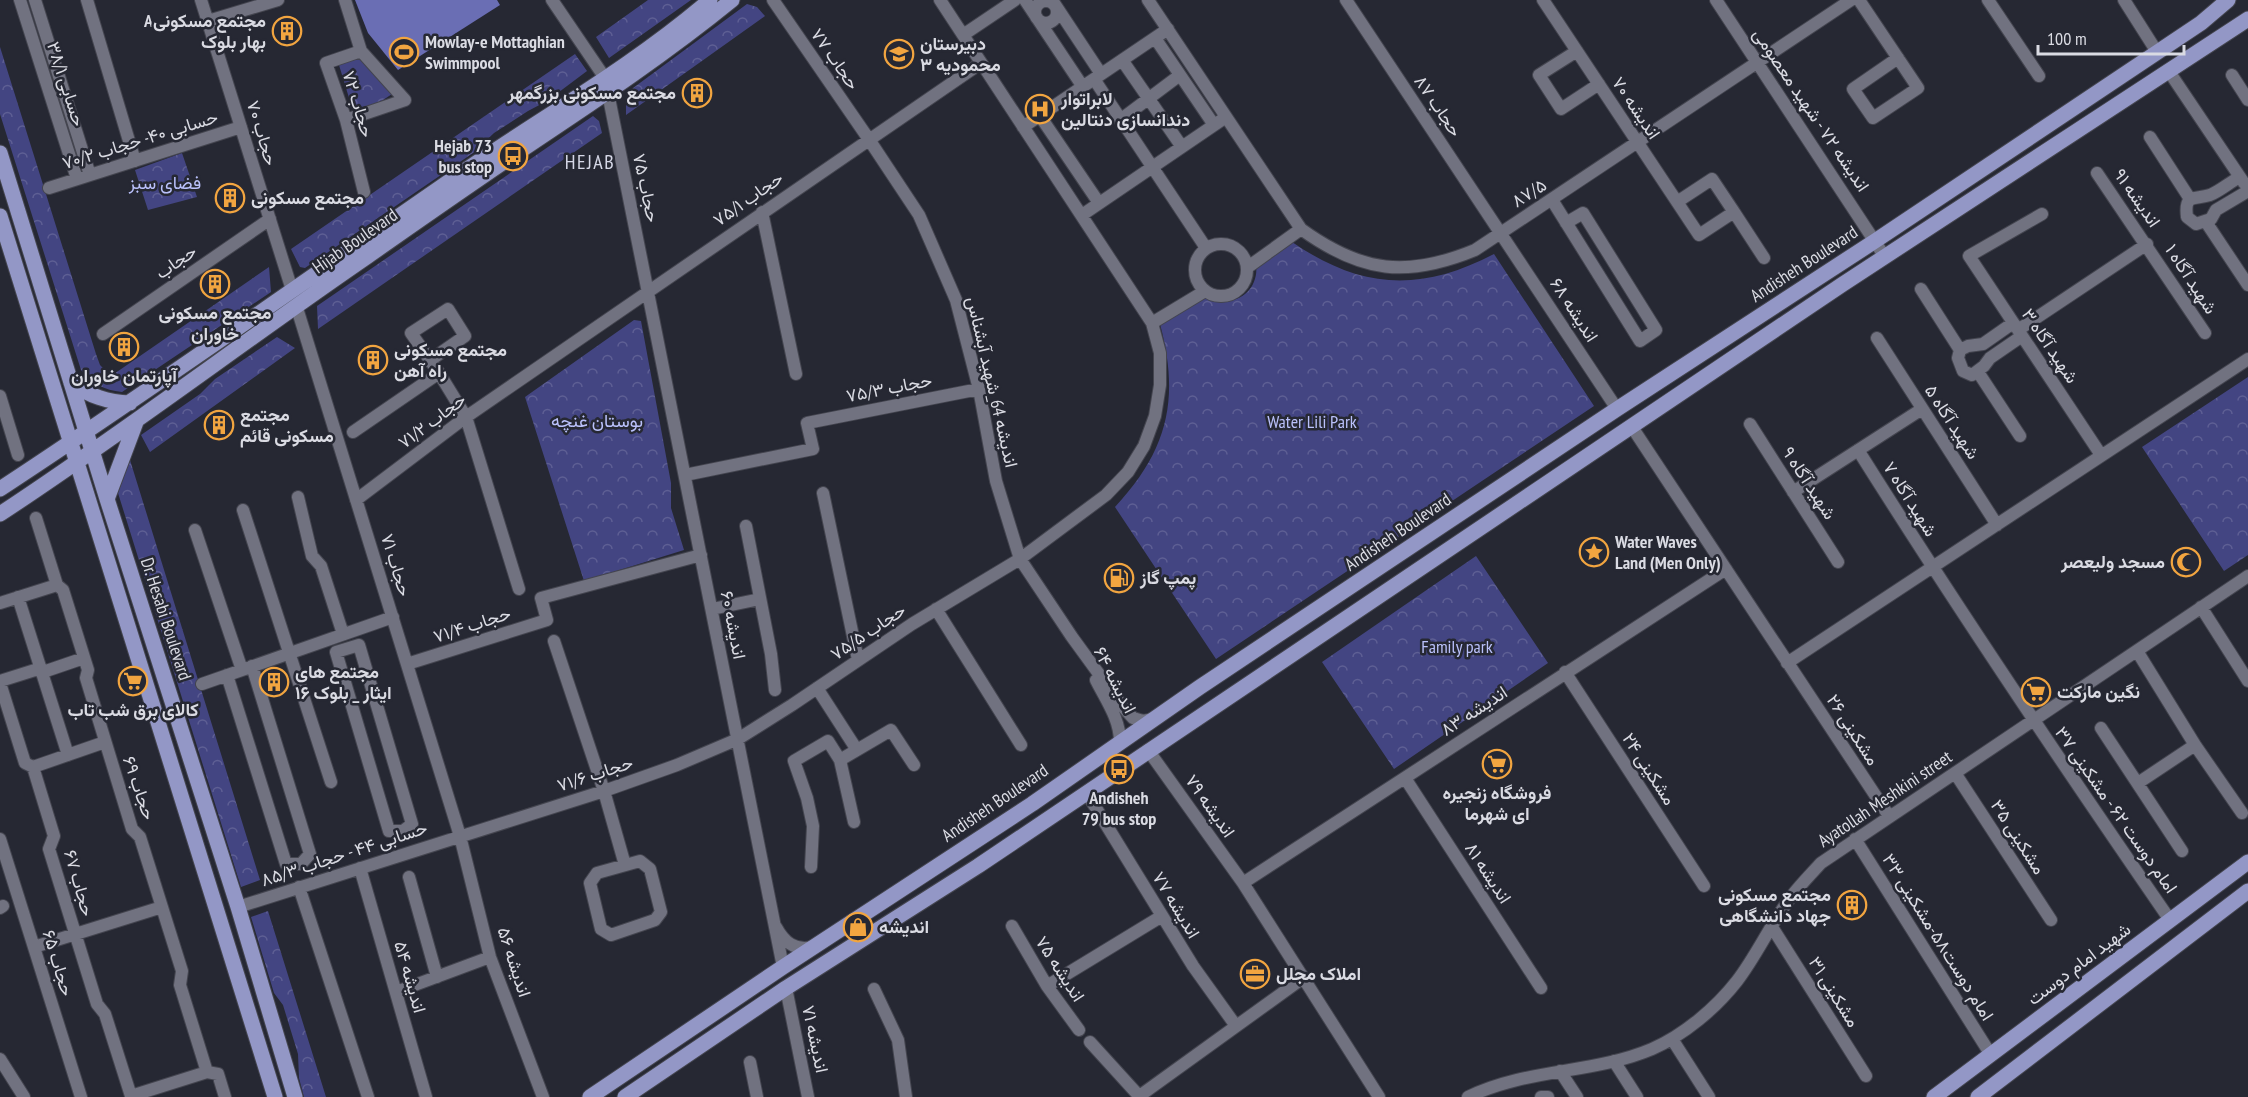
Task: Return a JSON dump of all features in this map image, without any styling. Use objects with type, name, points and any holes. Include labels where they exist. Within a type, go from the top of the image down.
[{"type":"main road","name":"Hijab Boulevard","points":[[607,86],[710,0]]},
{"type":"main road","name":"Hijab Boulevard","points":[[0,489],[86,433],[292,290],[607,86],[687,37],[732,0]]},
{"type":"main road","name":"Andisheh Boulevard","points":[[590,1097],[813,947],[1032,804],[1154,719],[1617,409],[1875,241],[2201,23],[2228,0]]},
{"type":"main road","points":[[625,1097],[786,988],[1044,821],[1886,257],[2248,19]]},
{"type":"main road","name":"Hijab Boulevard","points":[[0,514],[136,422],[523,140]]},
{"type":"main road","name":"Dr. Hesabi Boulevard","points":[[0,153],[70,383],[296,1097]]},
{"type":"main road","points":[[0,216],[275,1097]]},
{"type":"main road","points":[[70,383],[98,399],[130,403]]},
{"type":"main road","points":[[107,500],[136,422]]},
{"type":"main road","points":[[1032,804],[1044,821]]},
{"type":"main road","name":"شهید امام دوست","points":[[1934,1097],[2248,862]]},
{"type":"main road","points":[[1978,1097],[2248,891]]},
{"type":"street","name":"حسابی ۳۸/۱","points":[[20,0],[77,179]]},
{"type":"street","name":"حسابی ۳۸/۱","points":[[35,0],[90,175]]},
{"type":"street","points":[[87,0],[135,161]]},
{"type":"street","name":"حجاب ۷۰","points":[[201,0],[292,290]]},
{"type":"street","points":[[208,21],[278,0]]},
{"type":"street","points":[[345,0],[361,51],[405,100],[346,120]]},
{"type":"street","points":[[553,0],[607,86]]},
{"type":"street","name":"حجاب ۷۷","points":[[773,0],[868,138]]},
{"type":"street","name":"حجاب ۷۵/۵","points":[[738,739],[936,609],[1020,559],[1106,495],[1128,472],[1144,446],[1155,416],[1160,385],[1160,353],[1152,323],[940,0]]},
{"type":"street","points":[[963,35],[1015,0]]},
{"type":"street","points":[[1025,0],[1038,20],[1092,80],[1206,248]]},
{"type":"street","points":[[1148,0],[1301,230],[1248,267]]},
{"type":"street","name":"حجاب ۸۷","points":[[1346,0],[1501,232]]},
{"type":"street","name":"اندیشه ۷۰","points":[[1543,0],[1699,236],[1734,212]]},
{"type":"street","name":"اندیشه ۷۲ - شهید معصومی","points":[[1716,0],[1886,257]]},
{"type":"street","name":"۸۷/۵","points":[[1301,230],[1327,248],[1355,260],[1385,267],[1416,268],[1447,262],[1475,250],[1851,0]]},
{"type":"street","points":[[1859,0],[1898,58],[1918,88],[1873,118],[1853,89],[1898,58]]},
{"type":"street","points":[[1988,0],[2039,76]]},
{"type":"street","points":[[2124,0],[2157,52]]},
{"type":"street","points":[[1054,4],[1056,18],[1044,23],[1038,20],[1035,9],[1040,2],[1054,4],[1092,80]]},
{"type":"street","points":[[1023,127],[1168,29]]},
{"type":"street","points":[[1155,38],[1214,125]]},
{"type":"street","name":"حجاب ۷۲","points":[[361,51],[326,63],[346,120],[364,192]]},
{"type":"street","points":[[1577,51],[1539,75],[1561,109],[1599,84]]},
{"type":"street","points":[[1122,60],[1182,147]]},
{"type":"street","name":"حجاب ۷۵/۱","points":[[648,290],[981,63]]},
{"type":"street","points":[[2168,70],[2240,177],[2248,190],[2216,210],[2211,219],[2206,222],[2196,224],[2187,217],[2186,207],[2190,199],[2209,195],[2240,177]]},
{"type":"street","points":[[1120,120],[1180,75]]},
{"type":"street","points":[[2232,75],[2248,100]]},
{"type":"street","name":"حجاب ۷۵","points":[[607,86],[648,290]]},
{"type":"street","points":[[1040,116],[1099,203]]},
{"type":"street","points":[[1082,215],[1226,117]]},
{"type":"street","name":"حسابی ۴۰- حجاب ۷۰/۲","points":[[50,188],[241,127]]},
{"type":"street","points":[[2150,137],[2190,199]]},
{"type":"street","name":"اندیشه 64_شهید آبشناس","points":[[868,138],[919,215],[956,300],[979,389],[996,481],[1020,559],[1072,637]]},
{"type":"street","name":"اندیشه ۹۱","points":[[2097,173],[2147,244]]},
{"type":"street","points":[[1677,202],[1712,179],[1764,258]]},
{"type":"street","points":[[1552,200],[1566,223],[1640,341],[1656,330],[1582,213],[1566,223]]},
{"type":"street","points":[[762,212],[796,374]]},
{"type":"street","name":"شهید آگاه ۳","points":[[2042,214],[1969,256],[2102,455]]},
{"type":"street","name":"حجاب","points":[[103,334],[270,219]]},
{"type":"street","points":[[2206,222],[2247,285]]},
{"type":"street","name":"اندیشه ۶۸","points":[[1501,232],[1617,409]]},
{"type":"street","points":[[1218,244],[1228,244],[1237,249],[1244,256],[1248,267],[1243,285],[1234,293],[1225,296],[1205,291],[1198,283],[1195,273],[1196,263],[1201,254],[1206,248],[1218,244]]},
{"type":"street","points":[[1921,289],[1960,350],[1958,358],[1963,371],[1972,375],[1978,372],[2018,330],[2147,244]]},
{"type":"street","name":"شهید آگاه ۱","points":[[2147,244],[2205,333]]},
{"type":"street","name":"حجاب ۷۱/۲","points":[[356,500],[466,417],[648,290]]},
{"type":"street","name":"اندیشه ۶۰","points":[[648,290],[783,967]]},
{"type":"street","points":[[1152,323],[1205,291]]},
{"type":"street","name":"حجاب ۷۱","points":[[296,305],[460,836]]},
{"type":"street","points":[[429,361],[465,336],[448,309],[411,333],[429,361],[439,373],[466,417],[519,589]]},
{"type":"street","points":[[1960,350],[1968,346],[1983,344],[2018,330]]},
{"type":"street","name":"شهید آگاه ۵","points":[[1877,338],[1997,525]]},
{"type":"street","points":[[1632,427],[1787,663],[2248,359]]},
{"type":"street","points":[[1978,372],[2020,436]]},
{"type":"street","points":[[353,432],[439,373]]},
{"type":"street","name":"حجاب ۷۵/۳","points":[[685,475],[813,449],[807,423],[979,389]]},
{"type":"street","points":[[1,400],[18,455]]},
{"type":"street","points":[[1793,492],[1922,409]]},
{"type":"street","name":"شهید آگاه ۹","points":[[1750,424],[1838,562]]},
{"type":"street","name":"شهید آگاه ۷","points":[[1858,450],[1932,568],[2033,720]]},
{"type":"street","points":[[823,493],[858,660]]},
{"type":"street","points":[[298,497],[312,556],[321,566],[343,634]]},
{"type":"street","points":[[243,510],[331,782]]},
{"type":"street","name":"حجاب ۶۹","points":[[36,518],[57,585],[63,590],[88,670],[86,678],[132,829],[140,837],[182,971],[180,985],[207,1072]]},
{"type":"street","points":[[746,526],[775,690]]},
{"type":"street","points":[[195,530],[247,668],[310,854],[301,864],[303,886],[368,1097]]},
{"type":"street","name":"حجاب ۷۱/۴","points":[[407,664],[547,620],[541,598],[701,555]]},
{"type":"street","name":"اندیشه ۸۳","points":[[1243,883],[1726,568]]},
{"type":"street","name":"Ayatollah Meshkini street","points":[[1468,1097],[1514,1079],[1614,1060],[1652,1049],[1671,1039],[1706,1012],[1736,982],[1791,897],[1821,863],[2248,576]]},
{"type":"street","points":[[0,603],[57,585]]},
{"type":"street","points":[[18,597],[68,755]]},
{"type":"street","points":[[712,609],[760,599]]},
{"type":"street","points":[[2201,607],[2248,681]]},
{"type":"street","points":[[936,609],[1022,745]]},
{"type":"street","points":[[202,684],[393,616]]},
{"type":"street","points":[[1072,637],[1133,718],[1143,721],[1154,719]]},
{"type":"street","name":"اندیشه ۶۴","points":[[1072,637],[1114,713],[1120,730],[1120,742]]},
{"type":"street","points":[[554,641],[604,791],[625,865]]},
{"type":"street","points":[[359,645],[412,824],[403,831],[389,831],[336,651],[359,645]]},
{"type":"street","points":[[2137,651],[2195,746],[2242,813]]},
{"type":"street","points":[[0,682],[35,670],[46,671],[84,658]]},
{"type":"street","name":"مشکینی ۲۶","points":[[1787,663],[1889,816]]},
{"type":"street","name":"مشکینی ۲۴","points":[[1564,672],[1704,886]]},
{"type":"street","points":[[227,675],[286,864],[301,864]]},
{"type":"street","name":"حجاب ۶۷","points":[[0,682],[26,763],[33,767],[54,836],[49,849],[97,1004],[105,1014],[131,1096]]},
{"type":"street","points":[[817,688],[857,750]]},
{"type":"street","name":"امام دوست ۶۲ - مشکینی ۳۷","points":[[2033,720],[2170,920]]},
{"type":"street","points":[[2101,728],[2182,850]]},
{"type":"street","points":[[840,760],[891,730],[914,765]]},
{"type":"street","name":"حجاب ۷۱/۶","points":[[460,836],[604,791],[676,765],[738,739]]},
{"type":"street","points":[[811,867],[813,826],[807,798],[794,761],[828,741],[840,760],[854,822]]},
{"type":"street","points":[[33,767],[105,742]]},
{"type":"street","points":[[2138,783],[2195,746]]},
{"type":"street","name":"اندیشه ۷۹","points":[[1148,750],[1243,883],[1379,1097]]},
{"type":"street","name":"مشکینی ۳۵","points":[[1955,773],[2051,920]]},
{"type":"street","name":"اندیشه ۸۱","points":[[1405,778],[1541,988]]},
{"type":"street","name":"اندیشه ۷۷","points":[[1091,800],[1193,966],[1236,1026]]},
{"type":"street","points":[[403,831],[409,852]]},
{"type":"street","name":"حسابی ۴۴ - حجاب ۸۵/۳","points":[[238,908],[460,836]]},
{"type":"street","name":"اندیشه ۵۶","points":[[460,836],[490,957],[543,1097]]},
{"type":"street","name":"حجاب ۶۵","points":[[0,839],[81,1097]]},
{"type":"street","name":"امام دوست۵۸-مشکینی ۳۳","points":[[1855,839],[1991,1055]]},
{"type":"street","points":[[640,861],[650,869],[661,912],[655,920],[611,934],[601,929],[590,883],[597,873],[625,865],[640,861]]},
{"type":"street","name":"اندیشه ۵۴","points":[[360,868],[426,1097]]},
{"type":"street","points":[[409,877],[437,977]]},
{"type":"street","points":[[34,948],[162,907]]},
{"type":"street","points":[[1047,986],[1162,916]]},
{"type":"street","points":[[774,922],[778,931],[794,947],[802,949],[813,947]]},
{"type":"street","name":"اندیشه ۷۵","points":[[1012,926],[1047,986],[1079,1029]]},
{"type":"street","name":"مشکینی ۳۱","points":[[1772,927],[1866,1076]]},
{"type":"street","points":[[396,992],[490,957]]},
{"type":"street","points":[[1089,1042],[1139,1097],[1303,978]]},
{"type":"street","name":"اندیشه ۷۱","points":[[786,988],[808,1097]]},
{"type":"street","points":[[874,989],[898,1040],[906,1097]]},
{"type":"street","points":[[1671,1039],[1709,1097]]},
{"type":"street","points":[[0,1059],[24,1097]]},
{"type":"street","points":[[1614,1060],[1637,1097]]},
{"type":"street","points":[[750,1062],[757,1097]]},
{"type":"street","points":[[1560,1071],[1577,1097]]},
{"type":"street","points":[[131,1096],[207,1072],[218,1074],[225,1097]]},
{"type":"street","points":[[169,1084],[174,1097]]},
{"type":"street","points":[[1541,1097],[1548,1097]]},
{"type":"green space","points":[[648,0],[691,0],[609,58],[596,37]]},
{"type":"green space","points":[[747,4],[757,7],[765,16],[626,115],[629,91]]},
{"type":"green space","points":[[0,47],[96,354],[100,365],[111,376],[269,267],[271,292],[122,392],[99,386],[81,370],[0,114]]},
{"type":"green space","points":[[575,54],[587,71],[547,101],[494,133],[473,153],[305,268],[300,267],[291,249]]},
{"type":"green space","points":[[361,57],[392,94],[374,106],[353,111],[339,65]]},
{"type":"green space","points":[[593,116],[599,121],[602,133],[318,329],[317,306]]},
{"type":"green space","name":"فضای سبز","points":[[182,153],[197,197],[148,210],[135,170]]},
{"type":"green space","name":"Water Lili Park","points":[[1292,242],[1317,258],[1342,269],[1366,277],[1391,280],[1415,280],[1440,275],[1467,267],[1494,254],[1594,406],[1216,659],[1115,507],[1147,465],[1158,444],[1165,422],[1169,400],[1169,376],[1160,324],[1207,295],[1225,301],[1242,296],[1249,291],[1253,283],[1256,264]]},
{"type":"green space","name":"بوستان غنچه","points":[[634,320],[641,321],[671,483],[671,508],[684,550],[584,581],[525,397]]},
{"type":"green space","points":[[277,337],[295,348],[150,452],[141,435],[200,394],[215,379]]},
{"type":"green space","points":[[2248,377],[2248,555],[2224,571],[2142,447]]},
{"type":"green space","points":[[130,460],[260,880],[241,887],[118,493]]},
{"type":"green space","name":"Family park","points":[[1476,556],[1548,663],[1394,769],[1322,662]]},
{"type":"green space","points":[[268,911],[326,1097],[304,1097],[299,1078],[298,1054],[283,1005],[274,993],[251,917]]},
{"type":"water","name":"Mowlay-e Mottaghian Swimmpool","points":[[355,0],[497,0],[500,5],[398,70],[368,33]]},
{"type":"place","name":"Aمجتمع مسکونی بهار بلوک","points":[[287,31]]},
{"type":"place","name":"Mowlay-e Mottaghian Swimmpool","points":[[404,52]]},
{"type":"place","name":"دبیرستان محمودیه ۳","points":[[899,54]]},
{"type":"place","name":"مجتمع مسکونی بزرگمهر","points":[[697,93]]},
{"type":"place","name":"لابراتوار دندانسازی دنتالین","points":[[1040,109]]},
{"type":"place","name":"Hejab 73 bus stop","points":[[513,156]]},
{"type":"place","name":"مجتمع مسکونی","points":[[230,198]]},
{"type":"place","name":"مجتمع مسکونی خاوران","points":[[215,284]]},
{"type":"place","name":"آپارتمان خاوران","points":[[124,347]]},
{"type":"place","name":"مجتمع مسکونی راه آهن","points":[[373,360]]},
{"type":"place","name":"مجتمع مسکونی قائم","points":[[219,425]]},
{"type":"place","name":"Water Waves Land (Men Only)","points":[[1594,552]]},
{"type":"place","name":"مسجد ولیعصر","points":[[2186,562]]},
{"type":"place","name":"پمپ گاز","points":[[1119,578]]},
{"type":"place","name":"کالای برق شب تاب","points":[[133,681]]},
{"type":"place","name":"مجتمع های ایثار _ بلوک ۱۶","points":[[274,682]]},
{"type":"place","name":"نگین مارکت","points":[[2036,692]]},
{"type":"place","name":"فروشگاه زنجیره ای شهرما","points":[[1497,764]]},
{"type":"place","name":"Andisheh 79 bus stop","points":[[1119,769]]},
{"type":"place","name":"مجتمع مسکونی جهاد دانشگاهی","points":[[1852,905]]},
{"type":"place","name":"اندیشه","points":[[858,927]]},
{"type":"place","name":"املاک مجلل","points":[[1255,974]]},
{"type":"district","name":"HEJAB","points":[[590,162]]}]
